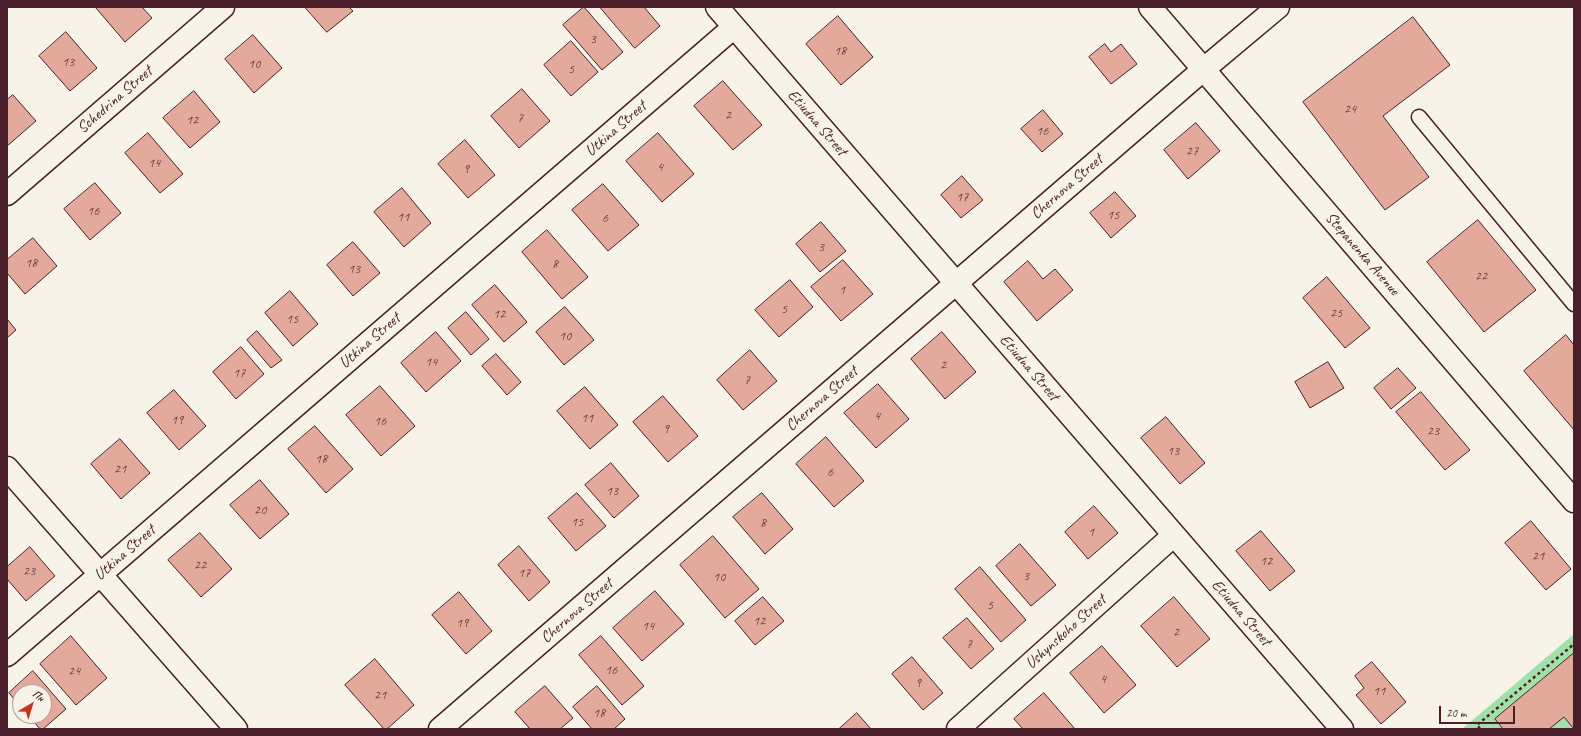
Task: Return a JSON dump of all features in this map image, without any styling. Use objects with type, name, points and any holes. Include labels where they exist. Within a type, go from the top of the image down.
[{"type":"street","name":"Schedrina Street","points":[[7,194],[224,7]]},
{"type":"street","name":"Etiudna Street","points":[[717,7],[1342,729]]},
{"type":"street","name":"Stepanenka Avenue","points":[[1150,7],[1574,501]]},
{"type":"street","name":"Chernova Street","points":[[440,729],[1204,69],[1278,7]]},
{"type":"street","name":"Utkina Street","points":[[7,655],[734,27]]},
{"type":"street","points":[[7,468],[236,729]]},
{"type":"street","name":"Ushynskoho Street","points":[[958,729],[1174,535]]},
{"type":"lane","points":[[1419,116],[1574,304]]},
{"type":"path","points":[[1480,729],[1477,725],[1574,644]]},
{"type":"green space","points":[[1574,634],[1574,729],[1462,729]]},
{"type":"building","points":[[142,7],[152,18],[125,42],[96,8]]},
{"type":"building","points":[[305,7],[349,7],[353,11],[327,32]]},
{"type":"building","points":[[584,7],[623,52],[602,70],[563,25]]},
{"type":"building","points":[[600,7],[644,7],[660,26],[635,48]]},
{"type":"building","points":[[838,16],[873,57],[841,85],[806,44]]},
{"type":"building","points":[[1413,17],[1450,65],[1383,116],[1429,177],[1385,210],[1303,102]]},
{"type":"building","points":[[66,32],[97,68],[70,91],[39,56]]},
{"type":"building","points":[[253,35],[282,68],[254,93],[225,59]]},
{"type":"building","points":[[571,41],[598,72],[571,96],[544,65]]},
{"type":"building","points":[[1105,44],[1111,52],[1121,44],[1137,64],[1111,84],[1089,57]]},
{"type":"building","points":[[723,81],[762,125],[733,150],[694,106]]},
{"type":"building","points":[[522,89],[550,121],[519,148],[491,116]]},
{"type":"building","points":[[194,91],[220,122],[190,148],[163,118]]},
{"type":"building","points":[[13,95],[36,121],[7,146],[7,100]]},
{"type":"building","points":[[1043,110],[1063,134],[1042,152],[1021,129]]},
{"type":"building","points":[[1196,123],[1220,151],[1188,179],[1164,150]]},
{"type":"building","points":[[148,133],[183,174],[160,193],[125,153]]},
{"type":"building","points":[[658,133],[694,174],[662,202],[626,161]]},
{"type":"building","points":[[465,140],[495,175],[468,198],[438,164]]},
{"type":"building","points":[[962,176],[983,200],[961,218],[941,195]]},
{"type":"building","points":[[95,183],[121,213],[90,240],[64,209]]},
{"type":"building","points":[[603,184],[639,225],[608,251],[572,210]]},
{"type":"building","points":[[402,188],[431,223],[404,247],[374,212]]},
{"type":"building","points":[[1115,192],[1136,216],[1111,238],[1090,213]]},
{"type":"building","points":[[1478,220],[1536,290],[1484,332],[1427,262]]},
{"type":"building","points":[[821,222],[846,251],[820,272],[796,244]]},
{"type":"building","points":[[547,230],[588,277],[562,299],[522,252]]},
{"type":"building","points":[[33,238],[57,266],[25,294],[7,273],[7,260]]},
{"type":"building","points":[[353,242],[380,273],[353,296],[327,265]]},
{"type":"building","points":[[843,260],[873,294],[841,321],[811,287]]},
{"type":"building","points":[[1028,261],[1043,279],[1055,269],[1073,290],[1037,321],[1004,282]]},
{"type":"building","points":[[1327,277],[1370,328],[1345,348],[1303,298]]},
{"type":"building","points":[[790,280],[813,307],[779,337],[755,310]]},
{"type":"building","points":[[495,285],[527,322],[504,342],[472,305]]},
{"type":"building","points":[[290,291],[318,324],[293,346],[265,313]]},
{"type":"building","points":[[565,307],[594,340],[564,365],[536,332]]},
{"type":"building","points":[[466,312],[489,339],[471,355],[448,328]]},
{"type":"building","points":[[7,319],[16,330],[7,338]]},
{"type":"building","points":[[257,331],[282,360],[271,368],[247,340]]},
{"type":"building","points":[[436,332],[461,361],[426,392],[401,363]]},
{"type":"building","points":[[942,332],[976,372],[945,399],[911,359]]},
{"type":"building","points":[[1566,335],[1574,345],[1574,430],[1524,371]]},
{"type":"building","points":[[241,347],[264,374],[236,399],[213,372]]},
{"type":"building","points":[[750,350],[777,381],[743,410],[717,380]]},
{"type":"building","points":[[496,354],[521,382],[507,395],[482,366]]},
{"type":"building","points":[[1328,362],[1344,388],[1310,408],[1295,382]]},
{"type":"building","points":[[1398,368],[1416,388],[1391,409],[1374,388]]},
{"type":"building","points":[[878,384],[909,419],[876,448],[844,413]]},
{"type":"building","points":[[380,386],[415,426],[381,456],[346,415]]},
{"type":"building","points":[[585,387],[618,425],[590,449],[557,411]]},
{"type":"building","points":[[174,390],[206,426],[179,450],[147,413]]},
{"type":"building","points":[[1421,392],[1470,450],[1445,470],[1396,412]]},
{"type":"building","points":[[663,396],[698,436],[668,462],[633,422]]},
{"type":"building","points":[[1166,417],[1205,463],[1180,484],[1141,438]]},
{"type":"building","points":[[315,426],[353,469],[326,493],[288,449]]},
{"type":"building","points":[[826,437],[864,481],[834,507],[796,464]]},
{"type":"building","points":[[120,439],[150,473],[121,499],[91,464]]},
{"type":"building","points":[[611,463],[639,496],[614,518],[585,485]]},
{"type":"building","points":[[260,480],[289,514],[260,539],[230,505]]},
{"type":"building","points":[[577,493],[606,526],[576,551],[548,518]]},
{"type":"building","points":[[762,493],[793,529],[765,554],[733,517]]},
{"type":"building","points":[[1094,506],[1118,533],[1088,559],[1065,532]]},
{"type":"building","points":[[1531,521],[1571,569],[1546,590],[1505,543]]},
{"type":"building","points":[[1261,531],[1295,571],[1270,591],[1236,551]]},
{"type":"building","points":[[200,533],[232,569],[201,597],[168,560]]},
{"type":"building","points":[[713,536],[759,589],[725,618],[680,565]]},
{"type":"building","points":[[1020,544],[1056,585],[1031,606],[996,566]]},
{"type":"building","points":[[519,546],[550,582],[529,601],[498,565]]},
{"type":"building","points":[[30,547],[55,576],[26,601],[7,579],[7,567]]},
{"type":"building","points":[[980,567],[1026,620],[1001,642],[955,589]]},
{"type":"building","points":[[655,591],[684,624],[642,661],[613,628]]},
{"type":"building","points":[[459,592],[492,631],[466,654],[432,615]]},
{"type":"building","points":[[763,597],[784,621],[755,645],[735,621]]},
{"type":"building","points":[[1174,597],[1210,639],[1177,667],[1141,626]]},
{"type":"building","points":[[967,618],[994,649],[971,669],[943,638]]},
{"type":"building","points":[[71,636],[107,678],[76,705],[40,664]]},
{"type":"building","points":[[601,636],[644,686],[622,705],[579,655]]},
{"type":"building","points":[[1102,646],[1136,685],[1104,713],[1070,673]]},
{"type":"building","points":[[1574,653],[1574,729],[1564,717],[1549,729],[1503,729],[1495,719]]},
{"type":"building","points":[[912,657],[943,693],[923,710],[892,674]]},
{"type":"building","points":[[375,659],[414,705],[387,729],[384,729],[345,685]]},
{"type":"building","points":[[1372,662],[1406,702],[1381,724],[1356,695],[1364,688],[1355,676]]},
{"type":"building","points":[[33,671],[44,684],[19,684]]},
{"type":"building","points":[[545,686],[573,718],[560,729],[530,729],[515,712]]},
{"type":"building","points":[[597,686],[625,719],[614,729],[592,729],[573,707]]},
{"type":"building","points":[[52,693],[66,709],[52,721]]},
{"type":"building","points":[[1044,693],[1075,729],[1023,729],[1014,719]]},
{"type":"building","points":[[857,713],[871,729],[839,729]]},
{"type":"building","points":[[36,724],[49,724],[43,729],[40,729]]}]
